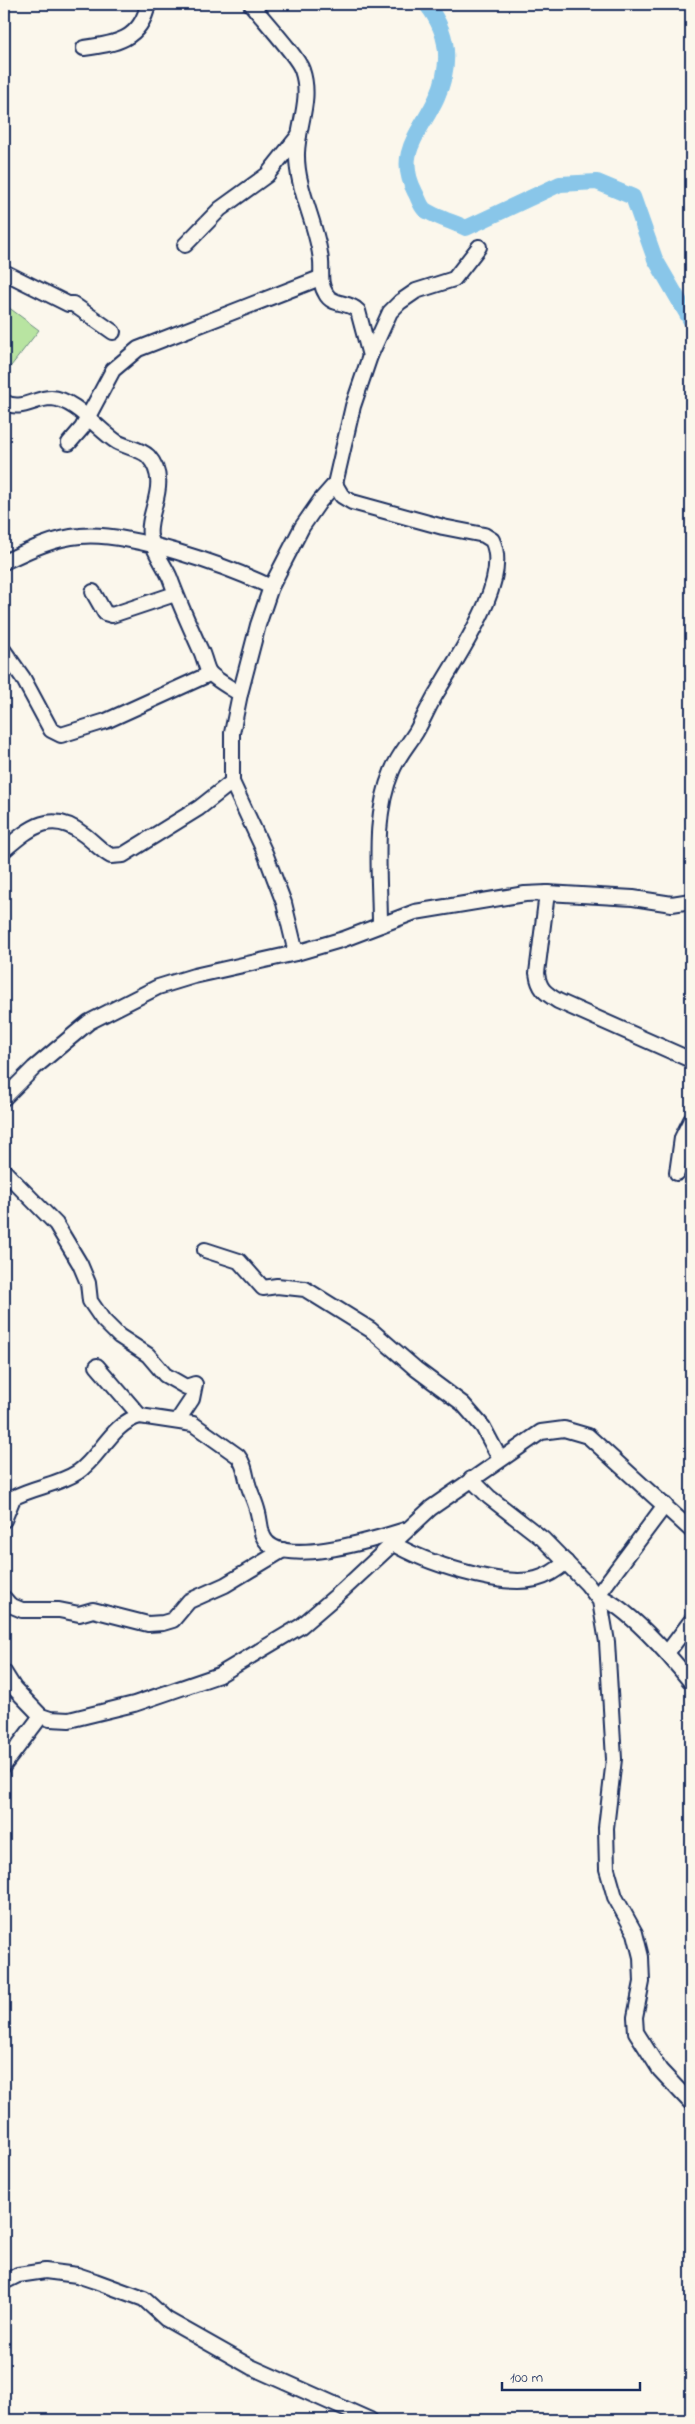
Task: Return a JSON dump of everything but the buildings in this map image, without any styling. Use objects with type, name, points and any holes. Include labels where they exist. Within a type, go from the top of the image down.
[{"type":"street","points":[[84,48],[106,45],[126,38],[145,17],[148,4]]},
{"type":"street","points":[[251,4],[301,67],[306,83],[306,100],[300,132],[298,162],[319,248],[320,278],[327,297],[353,305],[358,311],[370,356]]},
{"type":"street","points":[[185,245],[220,209],[267,175],[300,132]]},
{"type":"street","points":[[296,953],[278,886],[232,782],[232,733],[240,694],[258,625],[271,587],[302,527],[320,501],[335,484],[348,424],[370,356],[390,312],[416,291],[454,279],[479,247]]},
{"type":"street","points":[[4,272],[59,300],[73,304],[113,332]]},
{"type":"street","points":[[69,443],[87,419],[112,370],[138,350],[320,278]]},
{"type":"street","points":[[4,402],[11,406],[18,406],[50,398],[60,400],[71,405],[110,437],[127,447],[146,454],[150,459],[155,470],[159,494],[150,526],[154,547],[169,576],[175,594],[208,666],[208,671],[205,676],[106,722],[61,735],[51,730],[23,678],[4,651]]},
{"type":"street","points":[[335,484],[342,496],[352,502],[443,527],[484,535],[492,540],[495,553],[493,578],[478,624],[434,696],[416,732],[399,756],[391,773],[381,818],[379,843],[380,925]]},
{"type":"street","points":[[4,562],[56,541],[79,536],[104,536],[154,547],[247,575],[271,587]]},
{"type":"street","points":[[93,592],[105,613],[112,615],[175,594]]},
{"type":"street","points":[[208,671],[240,694]]},
{"type":"street","points":[[4,850],[20,836],[48,821],[64,823],[81,832],[111,856],[123,855],[199,808],[232,782]]},
{"type":"street","points":[[547,893],[537,973],[538,985],[544,993],[691,1060]]},
{"type":"street","points":[[4,1098],[64,1042],[89,1022],[158,987],[194,976],[296,953],[344,939],[415,912],[526,894],[547,893],[634,898],[672,904],[691,901]]},
{"type":"street","points":[[677,1173],[682,1138],[691,1120]]},
{"type":"street","points":[[4,1171],[56,1224],[80,1264],[88,1283],[90,1301],[103,1320],[119,1336],[148,1355],[165,1376],[186,1387],[195,1384],[192,1399],[178,1420]]},
{"type":"street","points":[[205,1250],[239,1261],[263,1288],[277,1286],[305,1289],[372,1330],[416,1369],[463,1404],[483,1427],[500,1459]]},
{"type":"street","points":[[97,1366],[140,1416]]},
{"type":"street","points":[[4,1520],[13,1498],[76,1473],[89,1463],[104,1443],[132,1420],[140,1416],[178,1420],[194,1424],[238,1456],[245,1468],[263,1536],[272,1546],[283,1550],[316,1551],[336,1549],[406,1530]]},
{"type":"street","points":[[4,1672],[14,1688],[41,1716],[50,1719],[69,1720],[134,1704],[219,1676],[300,1626],[342,1590],[406,1530],[471,1479],[541,1432],[564,1429],[588,1436],[691,1530]]},
{"type":"street","points":[[471,1479],[479,1488],[512,1513],[566,1562],[597,1596],[605,1621],[614,1759],[606,1828],[606,1869],[615,1897],[635,1933],[641,1958],[642,1982],[635,2017],[636,2032],[660,2070],[691,2103]]},
{"type":"street","points":[[597,1596],[665,1505]]},
{"type":"street","points":[[392,1543],[426,1561],[487,1577],[514,1581],[535,1580],[552,1574],[566,1562]]},
{"type":"street","points":[[4,1598],[10,1605],[22,1610],[60,1610],[78,1614],[93,1610],[148,1624],[163,1623],[173,1620],[189,1601],[225,1585],[283,1550]]},
{"type":"street","points":[[597,1596],[610,1600],[667,1653],[690,1681]]},
{"type":"street","points":[[667,1653],[691,1621]]},
{"type":"street","points":[[4,1765],[41,1716]]},
{"type":"street","points":[[4,2282],[18,2275],[45,2271],[68,2273],[95,2281],[144,2300],[166,2319],[251,2367],[370,2420]]},
{"type":"green space","points":[[4,304],[39,330],[4,375]]},
{"type":"waterway","points":[[426,4],[434,15],[444,37],[446,60],[442,84],[431,109],[412,142],[407,165],[409,178],[423,207],[428,212],[466,228],[560,184],[597,182],[633,197],[655,259],[691,321]]}]
